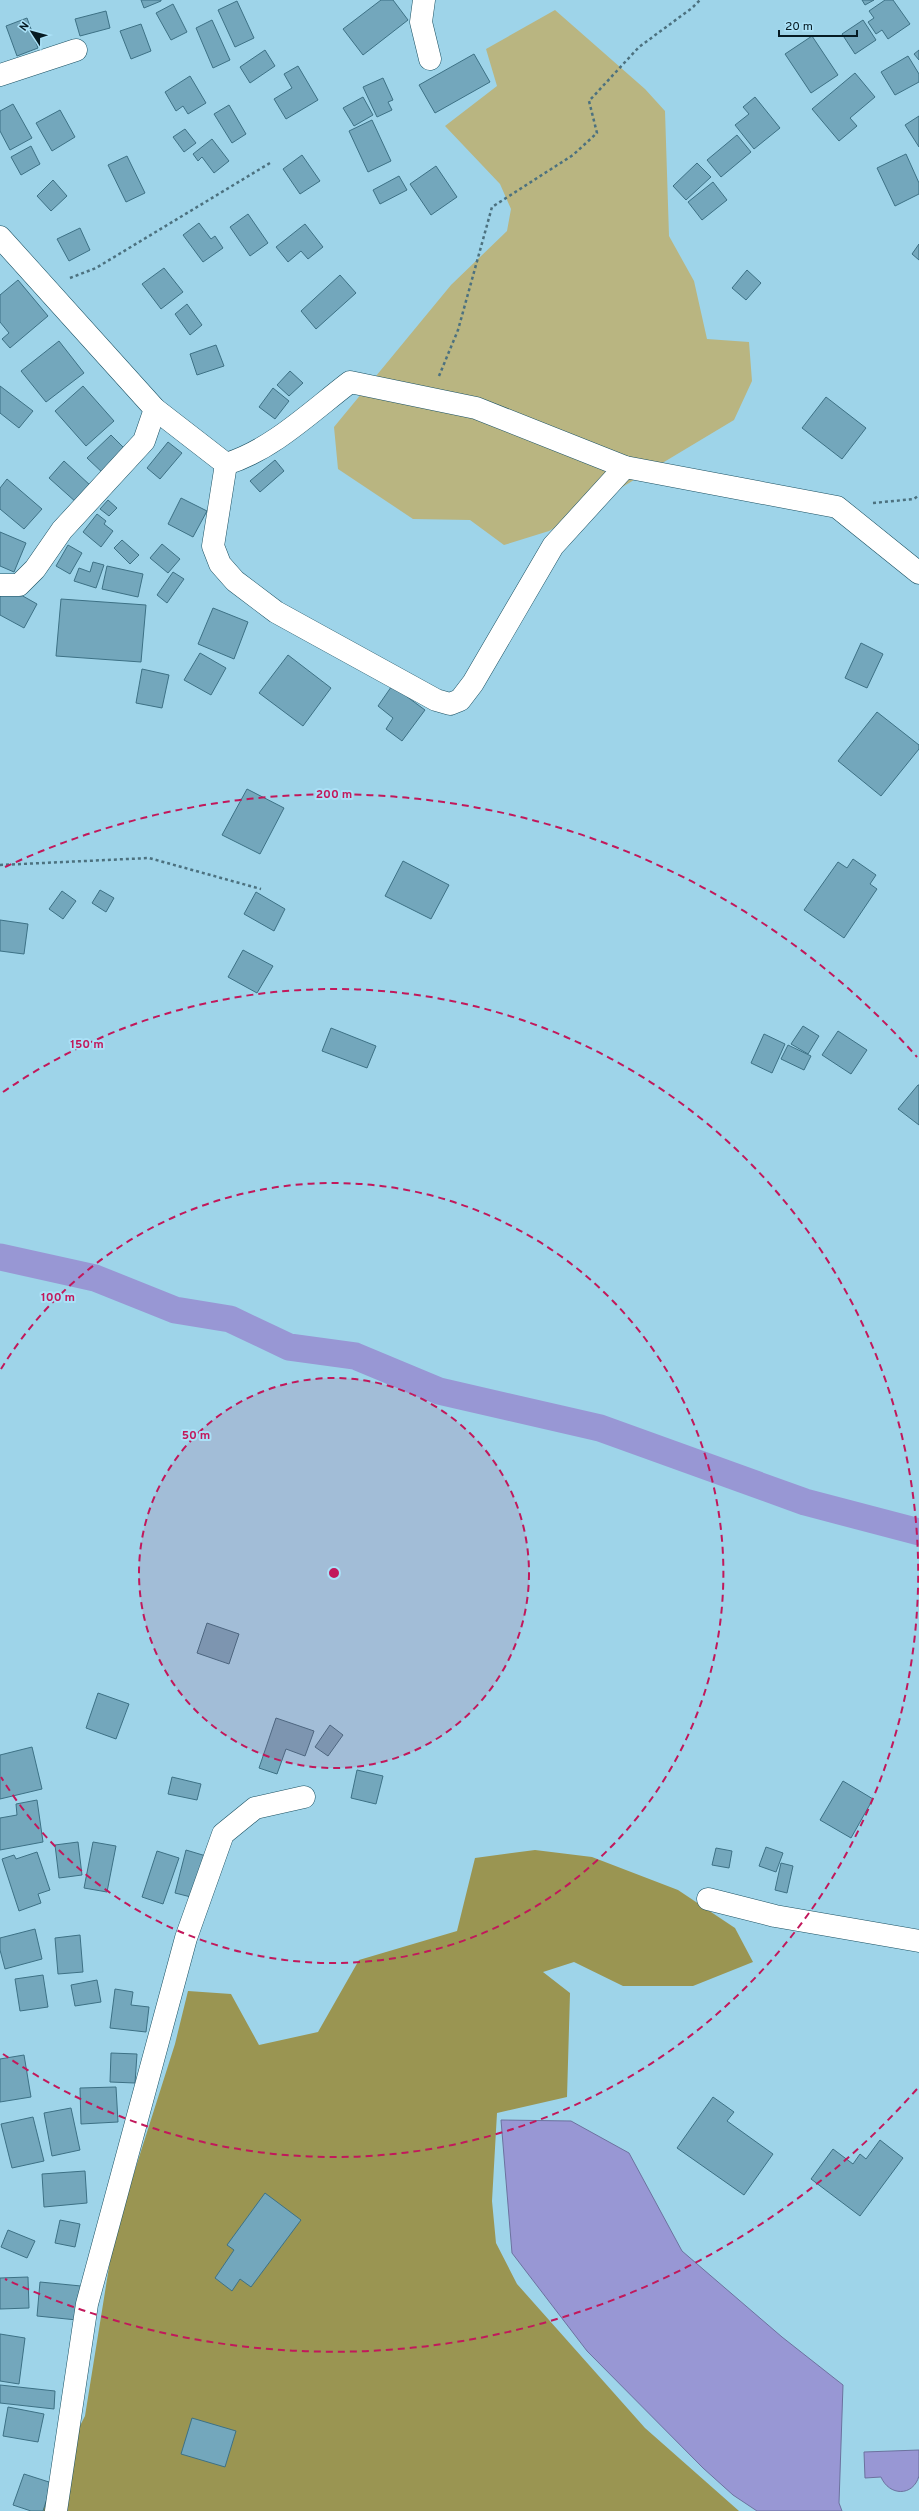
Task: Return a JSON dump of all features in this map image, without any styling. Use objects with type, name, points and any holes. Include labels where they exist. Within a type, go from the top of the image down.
[{"type":"street","points":[[424,0],[421,22],[430,59]]},
{"type":"street","points":[[0,75],[76,50]]},
{"type":"street","points":[[0,237],[155,409],[226,464]]},
{"type":"street","points":[[226,464],[247,458],[304,418],[350,382],[476,408],[625,468],[837,507],[919,573]]},
{"type":"street","points":[[0,585],[19,585],[35,569],[62,530],[144,441],[155,409]]},
{"type":"street","points":[[226,464],[213,546],[220,564],[235,581],[276,612],[436,700],[450,704],[460,700],[473,683],[553,546],[625,468]]},
{"type":"street","points":[[56,2511],[88,2304],[186,1938],[223,1834],[255,1808],[304,1797]]},
{"type":"street","points":[[708,1899],[775,1916],[919,1941]]},
{"type":"path","points":[[430,398],[458,330],[492,208],[573,155],[597,133],[589,101],[639,47],[692,8],[700,0]]},
{"type":"path","points":[[46,288],[96,268],[270,164]]},
{"type":"path","points":[[837,507],[914,499],[919,495]]},
{"type":"path","points":[[0,865],[149,858],[261,889]]},
{"type":"shaded area","points":[[555,10],[645,89],[665,111],[669,236],[694,281],[707,339],[749,342],[752,381],[734,420],[549,531],[504,545],[470,520],[413,519],[338,469],[334,427],[451,285],[507,231],[511,209],[500,184],[445,126],[497,86],[486,49]]},
{"type":"shaded area","points":[[535,1850],[592,1857],[678,1890],[735,1928],[753,1962],[693,1986],[623,1986],[574,1962],[543,1972],[570,1993],[567,2097],[497,2113],[492,2201],[496,2243],[517,2284],[645,2428],[739,2511],[42,2511],[44,2496],[85,2416],[114,2236],[175,2044],[188,1991],[231,1994],[259,2045],[318,2032],[359,1960],[457,1931],[475,1858]]},
{"type":"water","points":[[501,2120],[571,2121],[629,2153],[682,2251],[782,2337],[843,2385],[839,2503],[842,2511],[757,2511],[733,2495],[703,2468],[587,2351],[512,2253]]},
{"type":"water","points":[[919,2450],[919,2476],[912,2488],[901,2492],[895,2491],[889,2488],[881,2477],[865,2478],[864,2452]]},
{"type":"building","points":[[141,0],[161,0],[161,1],[144,8]]},
{"type":"building","points":[[381,0],[393,0],[408,20],[363,55],[343,29]]},
{"type":"building","points":[[862,0],[874,0],[865,5]]},
{"type":"building","points":[[885,0],[893,0],[910,24],[888,39],[882,30],[876,34],[868,22],[874,18],[869,11]]},
{"type":"building","points":[[237,1],[254,38],[235,47],[218,10]]},
{"type":"building","points":[[173,4],[187,32],[171,40],[156,13]]},
{"type":"building","points":[[106,11],[110,28],[80,36],[75,19]]},
{"type":"building","points":[[27,18],[38,48],[17,56],[6,26]]},
{"type":"building","points":[[212,20],[230,60],[213,68],[196,28]]},
{"type":"building","points":[[863,20],[876,40],[855,54],[842,34]]},
{"type":"building","points":[[141,24],[151,51],[131,59],[120,31]]},
{"type":"building","points":[[812,36],[838,75],[811,93],[785,54]]},
{"type":"building","points":[[265,50],[275,66],[250,83],[240,67]]},
{"type":"building","points":[[919,50],[919,60],[914,54]]},
{"type":"building","points":[[474,54],[490,82],[435,113],[419,85]]},
{"type":"building","points":[[908,56],[919,74],[919,82],[895,95],[881,72]]},
{"type":"building","points":[[298,66],[318,100],[286,119],[274,99],[292,88],[284,74]]},
{"type":"building","points":[[855,73],[875,97],[850,118],[857,126],[839,141],[812,109]]},
{"type":"building","points":[[190,76],[206,103],[188,114],[183,106],[176,111],[165,92]]},
{"type":"building","points":[[383,78],[393,100],[388,102],[392,110],[377,117],[363,87]]},
{"type":"building","points":[[363,97],[373,115],[354,126],[343,108]]},
{"type":"building","points":[[755,97],[780,128],[754,149],[735,125],[749,114],[743,107]]},
{"type":"building","points":[[13,104],[32,138],[10,150],[0,131],[0,111]]},
{"type":"building","points":[[229,105],[246,134],[232,143],[214,114]]},
{"type":"building","points":[[60,110],[75,137],[52,151],[36,123]]},
{"type":"building","points":[[919,116],[919,147],[905,125]]},
{"type":"building","points":[[372,120],[391,161],[368,172],[349,131]]},
{"type":"building","points":[[185,129],[196,143],[184,152],[173,137]]},
{"type":"building","points":[[737,135],[751,152],[721,177],[707,160]]},
{"type":"building","points":[[212,139],[229,161],[214,173],[202,157],[198,161],[193,154]]},
{"type":"building","points":[[31,146],[40,164],[21,175],[11,157]]},
{"type":"building","points":[[906,154],[919,183],[919,194],[895,206],[877,168]]},
{"type":"building","points":[[302,155],[320,181],[300,194],[283,169]]},
{"type":"building","points":[[127,156],[145,193],[126,202],[108,165]]},
{"type":"building","points":[[697,163],[711,177],[686,200],[673,186]]},
{"type":"building","points":[[436,166],[457,197],[431,215],[410,184]]},
{"type":"building","points":[[399,176],[407,190],[380,204],[373,190]]},
{"type":"building","points":[[53,180],[67,196],[51,211],[37,196]]},
{"type":"building","points":[[713,182],[727,200],[702,220],[688,202]]},
{"type":"building","points":[[248,214],[268,243],[250,256],[230,227]]},
{"type":"building","points":[[199,223],[211,239],[215,236],[223,248],[203,262],[183,235]]},
{"type":"building","points":[[305,224],[323,247],[308,259],[301,251],[288,262],[276,247]]},
{"type":"building","points":[[80,228],[90,250],[69,261],[57,239]]},
{"type":"building","points":[[919,244],[919,260],[912,254]]},
{"type":"building","points":[[164,268],[183,292],[161,309],[142,284]]},
{"type":"building","points":[[747,270],[761,283],[746,300],[732,288]]},
{"type":"building","points":[[340,275],[356,293],[316,329],[301,311]]},
{"type":"building","points":[[18,280],[48,316],[10,348],[2,339],[9,333],[0,322],[0,295]]},
{"type":"building","points":[[187,304],[202,325],[190,335],[175,314]]},
{"type":"building","points":[[59,341],[84,373],[46,402],[21,371]]},
{"type":"building","points":[[216,345],[224,366],[197,375],[190,354]]},
{"type":"building","points":[[290,371],[303,383],[289,396],[277,385]]},
{"type":"building","points":[[0,386],[33,411],[19,428],[0,413]]},
{"type":"building","points":[[83,386],[114,421],[86,446],[55,411]]},
{"type":"building","points":[[273,388],[289,401],[275,419],[259,407]]},
{"type":"building","points":[[826,397],[866,428],[842,459],[802,428]]},
{"type":"building","points":[[111,435],[128,452],[105,475],[87,458]]},
{"type":"building","points":[[168,442],[182,453],[160,479],[147,468]]},
{"type":"building","points":[[275,460],[284,471],[260,492],[250,481]]},
{"type":"building","points":[[64,461],[91,486],[77,503],[49,478]]},
{"type":"building","points":[[7,479],[42,509],[24,529],[0,509],[0,488]]},
{"type":"building","points":[[181,498],[207,511],[193,537],[168,524]]},
{"type":"building","points":[[108,500],[117,508],[109,516],[100,509]]},
{"type":"building","points":[[97,514],[106,521],[104,524],[113,531],[101,547],[83,532]]},
{"type":"building","points":[[0,532],[26,543],[14,572],[0,566]]},
{"type":"building","points":[[122,540],[139,555],[130,564],[114,548]]},
{"type":"building","points":[[162,544],[180,559],[168,573],[150,558]]},
{"type":"building","points":[[68,545],[82,553],[70,574],[56,566]]},
{"type":"building","points":[[93,562],[104,565],[96,588],[74,581],[79,568],[90,572]]},
{"type":"building","points":[[107,566],[143,574],[138,597],[102,589]]},
{"type":"building","points":[[173,572],[184,579],[167,603],[157,595]]},
{"type":"building","points":[[5,586],[37,604],[24,628],[0,615],[0,596]]},
{"type":"building","points":[[61,599],[146,605],[141,662],[56,656]]},
{"type":"building","points":[[213,608],[248,622],[234,659],[198,644]]},
{"type":"building","points":[[861,643],[883,654],[867,688],[845,678]]},
{"type":"building","points":[[200,653],[226,668],[211,695],[184,680]]},
{"type":"building","points":[[288,655],[331,688],[303,726],[259,693]]},
{"type":"building","points":[[142,669],[169,675],[162,708],[136,703]]},
{"type":"building","points":[[396,680],[410,690],[406,696],[425,710],[402,741],[386,729],[393,718],[378,706]]},
{"type":"building","points":[[877,712],[919,745],[919,749],[881,796],[838,761]]},
{"type":"building","points":[[247,789],[284,808],[260,854],[222,835]]},
{"type":"building","points":[[853,859],[876,875],[870,884],[877,889],[844,938],[804,910],[838,862],[847,868]]},
{"type":"building","points":[[403,861],[449,885],[431,919],[385,896]]},
{"type":"building","points":[[100,890],[114,898],[106,912],[92,903]]},
{"type":"building","points":[[62,891],[76,901],[63,919],[49,909]]},
{"type":"building","points":[[256,892],[285,909],[274,931],[244,914]]},
{"type":"building","points":[[0,920],[28,924],[24,954],[0,951]]},
{"type":"building","points":[[243,950],[273,966],[257,993],[228,977]]},
{"type":"building","points":[[803,1026],[819,1036],[808,1054],[791,1044]]},
{"type":"building","points":[[331,1028],[376,1046],[367,1068],[322,1051]]},
{"type":"building","points":[[838,1031],[867,1050],[851,1074],[822,1055]]},
{"type":"building","points":[[764,1034],[785,1044],[772,1073],[751,1063]]},
{"type":"building","points":[[788,1045],[811,1056],[804,1070],[781,1059]]},
{"type":"building","points":[[919,1085],[919,1125],[898,1109]]},
{"type":"building","points":[[207,1623],[239,1634],[229,1664],[197,1653]]},
{"type":"building","points":[[98,1693],[129,1704],[116,1739],[86,1728]]},
{"type":"building","points":[[276,1718],[314,1731],[305,1756],[286,1749],[277,1774],[259,1768]]},
{"type":"building","points":[[330,1725],[343,1735],[328,1756],[315,1747]]},
{"type":"building","points":[[32,1747],[42,1789],[0,1799],[0,1755]]},
{"type":"building","points":[[357,1770],[383,1776],[376,1804],[351,1798]]},
{"type":"building","points":[[172,1777],[201,1784],[197,1800],[168,1794]]},
{"type":"building","points":[[843,1781],[873,1799],[851,1838],[820,1820]]},
{"type":"building","points":[[37,1800],[43,1842],[0,1850],[0,1818],[17,1815],[16,1804]]},
{"type":"building","points":[[78,1842],[82,1875],[59,1878],[55,1845]]},
{"type":"building","points":[[93,1842],[116,1846],[107,1892],[84,1888]]},
{"type":"building","points":[[766,1847],[783,1853],[776,1872],[759,1866]]},
{"type":"building","points":[[716,1848],[732,1851],[729,1868],[712,1865]]},
{"type":"building","points":[[186,1850],[206,1856],[195,1898],[175,1893]]},
{"type":"building","points":[[157,1851],[179,1858],[163,1904],[142,1897]]},
{"type":"building","points":[[37,1852],[50,1890],[38,1894],[41,1903],[19,1911],[2,1859],[14,1855],[16,1859]]},
{"type":"building","points":[[781,1863],[793,1866],[787,1893],[775,1890]]},
{"type":"building","points":[[35,1929],[42,1959],[5,1969],[0,1950],[0,1938]]},
{"type":"building","points":[[80,1935],[83,1972],[58,1974],[55,1938]]},
{"type":"building","points":[[43,1975],[48,2007],[20,2011],[15,1979]]},
{"type":"building","points":[[97,1980],[101,2002],[75,2006],[71,1985]]},
{"type":"building","points":[[115,1989],[133,1992],[131,2005],[149,2007],[146,2032],[110,2028]]},
{"type":"building","points":[[111,2053],[137,2054],[135,2083],[110,2082]]},
{"type":"building","points":[[24,2055],[31,2097],[0,2102],[0,2059]]},
{"type":"building","points":[[116,2087],[118,2122],[81,2124],[80,2088]]},
{"type":"building","points":[[713,2097],[734,2112],[727,2121],[773,2154],[744,2195],[677,2148]]},
{"type":"building","points":[[71,2108],[80,2150],[52,2156],[44,2113]]},
{"type":"building","points":[[33,2117],[44,2161],[12,2168],[1,2124]]},
{"type":"building","points":[[880,2140],[903,2158],[860,2216],[811,2179],[833,2149],[853,2164],[860,2154],[866,2159]]},
{"type":"building","points":[[85,2171],[87,2203],[44,2207],[42,2174]]},
{"type":"building","points":[[265,2193],[301,2220],[251,2287],[240,2279],[232,2291],[215,2278],[234,2250],[227,2245]]},
{"type":"building","points":[[60,2220],[80,2224],[75,2247],[55,2243]]},
{"type":"building","points":[[8,2230],[35,2241],[27,2258],[1,2247]]},
{"type":"building","points":[[28,2277],[29,2308],[0,2309],[0,2278]]},
{"type":"building","points":[[40,2282],[81,2286],[77,2320],[37,2316]]},
{"type":"building","points":[[0,2334],[25,2338],[19,2384],[0,2381]]},
{"type":"building","points":[[0,2385],[55,2391],[54,2409],[0,2403]]},
{"type":"building","points":[[8,2407],[44,2414],[38,2442],[3,2436]]},
{"type":"building","points":[[192,2418],[236,2431],[225,2467],[181,2454]]},
{"type":"building","points":[[24,2474],[52,2483],[43,2511],[31,2511],[13,2505]]},
{"type":"waterway","points":[[0,1257],[95,1278],[175,1310],[230,1319],[289,1347],[355,1356],[439,1391],[600,1428],[805,1502],[919,1532]]}]
